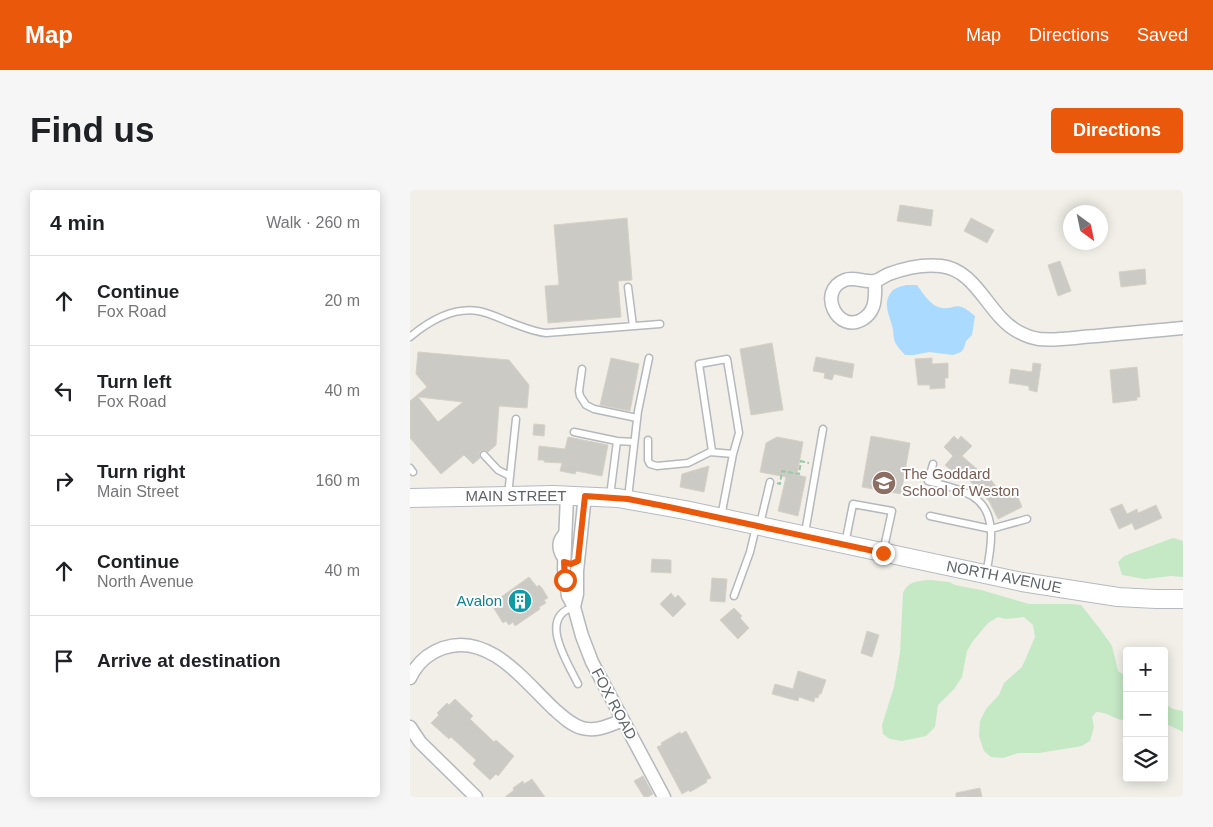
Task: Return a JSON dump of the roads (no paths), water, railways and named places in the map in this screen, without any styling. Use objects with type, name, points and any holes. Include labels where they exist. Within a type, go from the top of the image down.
[{"type":"main road","name":"MAIN STREET","points":[[410,498],[508,495],[610,497],[628,499],[827,541]]},
{"type":"main road","name":"NORTH AVENUE","points":[[827,541],[1035,585],[1118,597],[1156,600],[1183,599]]},
{"type":"street","points":[[875,281],[892,273],[919,267],[940,266],[952,269],[966,278],[1012,328],[1038,338],[1065,338],[1183,328]]},
{"type":"street","name":"FOX ROAD","points":[[567,495],[564,562],[566,592],[574,607],[588,654],[664,797]]},
{"type":"street","name":"FOX ROAD","points":[[574,607],[577,594],[578,561],[585,496]]},
{"type":"street","points":[[410,678],[421,662],[436,651],[453,646],[470,646],[487,650],[504,661],[558,712],[576,725],[586,729],[598,729],[623,720]]},
{"type":"street","points":[[410,727],[420,742],[476,797]]},
{"type":"lane","points":[[628,287],[633,326]]},
{"type":"lane","points":[[410,337],[435,319],[468,311],[486,313],[540,333],[660,324]]},
{"type":"lane","points":[[628,499],[637,418],[649,358]]},
{"type":"lane","points":[[712,451],[699,364],[727,359],[739,433],[733,454],[721,518]]},
{"type":"lane","points":[[582,369],[579,391],[586,405],[594,409],[637,418]]},
{"type":"lane","points":[[508,495],[516,419]]},
{"type":"lane","points":[[805,536],[823,429]]},
{"type":"lane","points":[[574,432],[617,441],[634,442]]},
{"type":"lane","points":[[648,440],[648,460],[650,464],[657,466],[688,463],[712,451],[733,454]]},
{"type":"lane","points":[[610,497],[617,441]]},
{"type":"lane","points":[[484,455],[498,470],[510,476]]},
{"type":"lane","points":[[933,464],[928,481],[961,491],[976,498],[985,510],[991,529],[992,546],[986,575]]},
{"type":"lane","points":[[734,596],[758,526],[770,482]]},
{"type":"lane","points":[[845,545],[853,504],[892,511],[883,553]]},
{"type":"lane","points":[[930,516],[991,529],[1027,520]]},
{"type":"lane","points":[[564,562],[571,564],[578,561]]},
{"type":"lane","points":[[574,607],[560,614],[556,629],[558,643],[578,684]]},
{"type":"water","points":[[906,285],[917,285],[929,301],[937,307],[960,306],[975,316],[972,335],[966,341],[961,352],[953,355],[929,352],[905,355],[898,347],[894,339],[887,301],[892,291]]},
{"type":"place","name":"The Goddard School of Weston","points":[[884,483]]},
{"type":"place","name":"Avalon","points":[[520,601]]}]
